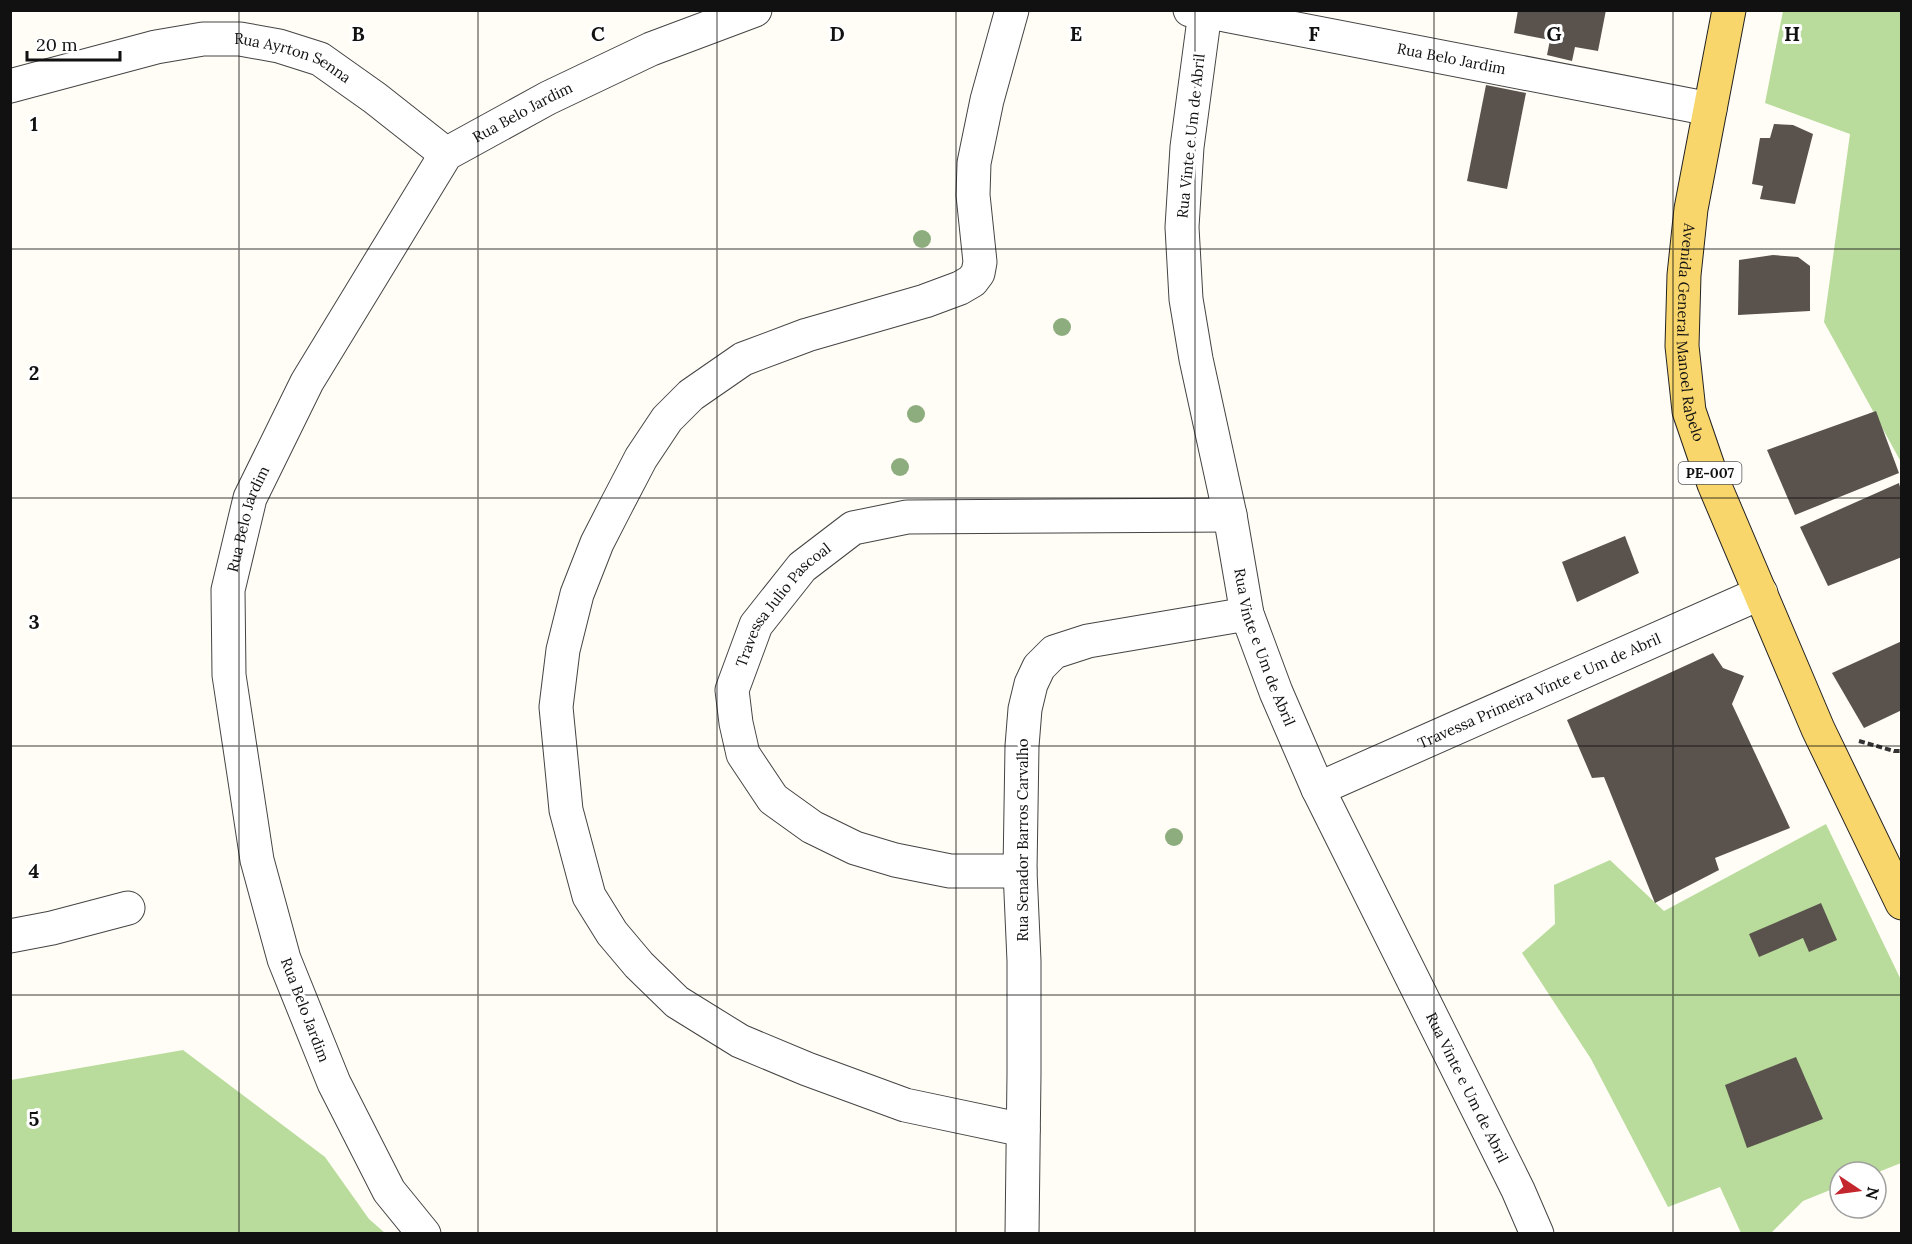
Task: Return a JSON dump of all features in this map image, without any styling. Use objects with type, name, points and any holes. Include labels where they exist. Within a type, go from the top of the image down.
[{"type":"main road","name":"Avenida General Manoel Rabelo","points":[[1729,10],[1691,209],[1684,275],[1683,357],[1689,411],[1714,484],[1818,729],[1902,903]]},
{"type":"street","name":"Rua Belo Jardim","points":[[424,1233],[389,1191],[334,1083],[284,959],[257,860],[229,675],[228,590],[250,498],[307,382],[446,154],[548,98],[651,49],[755,10]]},
{"type":"street","points":[[1012,10],[987,100],[974,163],[973,195],[980,262],[978,273],[972,281],[960,288],[934,298],[807,334],[743,359],[692,395],[667,419],[641,458],[617,504],[597,543],[577,594],[563,650],[556,707],[566,810],[589,896],[612,933],[639,965],[677,1002],[740,1041],[807,1069],[905,1105],[1023,1130]]},
{"type":"street","name":"Rua Belo Jardim","points":[[1212,12],[1710,109]]},
{"type":"street","name":"Rua Vinte e Um de Abril","points":[[1212,12],[1187,147],[1182,227],[1186,299],[1196,359],[1230,515],[1247,614],[1276,692],[1318,789],[1518,1190],[1537,1233]]},
{"type":"street","name":"Rua Ayrton Senna","points":[[10,86],[156,47],[203,39],[240,39],[279,46],[320,59],[375,98],[446,154]]},
{"type":"street","name":"Travessa Julio Pascoal","points":[[1020,871],[950,871],[895,860],[855,848],[812,827],[773,799],[743,754],[733,701],[732,690],[756,625],[802,567],[853,528],[908,517],[1230,515]]},
{"type":"street","name":"Travessa Primeira Vinte e Um de Abril","points":[[1318,789],[1761,593]]},
{"type":"street","name":"Rua Senador Barros Carvalho","points":[[1022,1233],[1024,961],[1020,871],[1022,746],[1025,709],[1031,684],[1039,667],[1054,652],[1088,641],[1247,614]]},
{"type":"street","points":[[10,936],[128,908]]},
{"type":"green space","points":[[1783,11],[1901,11],[1901,462],[1824,322],[1850,134],[1765,103]]},
{"type":"green space","points":[[1826,824],[1901,980],[1901,1163],[1888,1168],[1888,1160],[1828,1160],[1828,1191],[1803,1201],[1771,1233],[1741,1233],[1720,1187],[1668,1207],[1591,1059],[1522,953],[1555,924],[1554,885],[1610,860],[1664,911]]},
{"type":"green space","points":[[183,1050],[325,1157],[369,1219],[385,1233],[11,1233],[11,1080]]},
{"type":"building","points":[[1518,10],[1606,10],[1598,51],[1575,47],[1572,61],[1547,55],[1550,40],[1514,33]]},
{"type":"building","points":[[1486,85],[1526,93],[1507,189],[1467,181]]},
{"type":"building","points":[[1774,124],[1793,125],[1813,134],[1795,204],[1760,199],[1763,186],[1752,184],[1760,138],[1770,138]]},
{"type":"building","points":[[1773,255],[1798,257],[1810,266],[1810,311],[1738,315],[1739,260]]},
{"type":"building","points":[[1876,411],[1899,473],[1795,515],[1767,450]]},
{"type":"building","points":[[1899,483],[1902,495],[1902,557],[1828,586],[1800,527]]},
{"type":"building","points":[[1625,536],[1639,573],[1577,602],[1562,562]]},
{"type":"building","points":[[1902,641],[1902,710],[1864,728],[1832,673]]},
{"type":"building","points":[[1713,653],[1723,668],[1744,676],[1732,704],[1790,828],[1715,858],[1719,870],[1655,903],[1604,777],[1592,778],[1567,720]]},
{"type":"building","points":[[1821,903],[1837,940],[1809,952],[1803,938],[1759,957],[1749,934]]},
{"type":"building","points":[[1796,1057],[1823,1119],[1747,1148],[1725,1085]]}]
